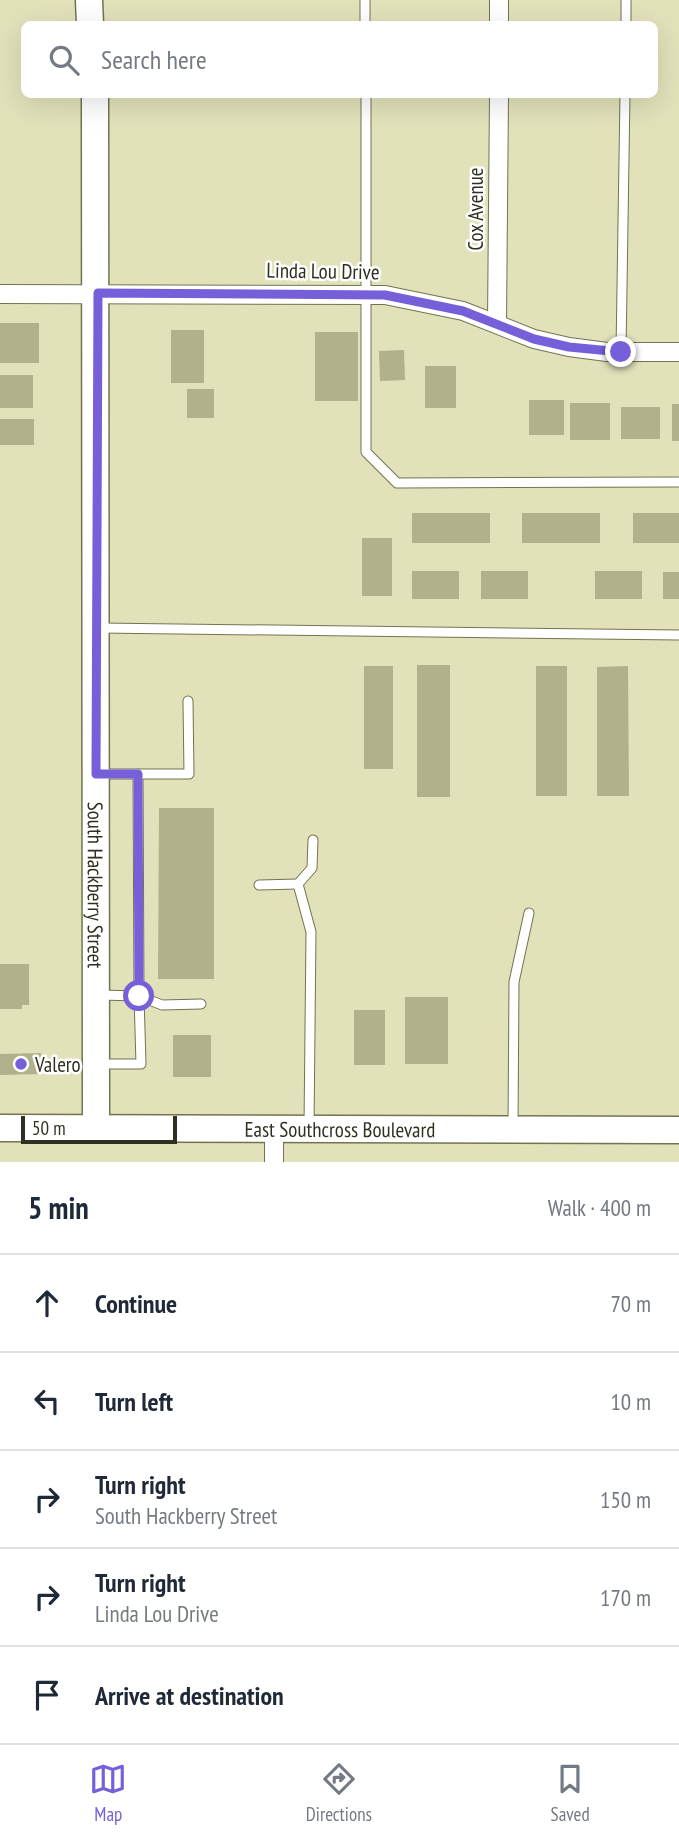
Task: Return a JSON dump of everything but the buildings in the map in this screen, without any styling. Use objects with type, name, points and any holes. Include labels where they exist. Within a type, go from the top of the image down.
[{"type":"main road","points":[[89,0],[90,21]]},
{"type":"main road","name":"South Hackberry Street","points":[[95,98],[98,293],[96,1128]]},
{"type":"main road","name":"East Southcross Boulevard","points":[[0,1128],[679,1130]]},
{"type":"street","points":[[499,0],[499,21]]},
{"type":"street","name":"Cox Avenue","points":[[497,323],[499,98]]},
{"type":"street","name":"Linda Lou Drive","points":[[0,294],[366,293],[421,300],[497,323],[534,339],[569,347],[621,352],[679,352]]},
{"type":"street","points":[[274,1129],[274,1162]]},
{"type":"lane","points":[[365,0],[365,21]]},
{"type":"lane","points":[[626,0],[626,21]]},
{"type":"lane","points":[[366,98],[366,452],[397,483],[679,482]]},
{"type":"lane","points":[[621,352],[625,98]]},
{"type":"lane","points":[[97,628],[679,635]]},
{"type":"lane","points":[[96,774],[189,774],[188,701]]},
{"type":"lane","points":[[96,1064],[141,1064],[138,774]]},
{"type":"lane","points":[[259,885],[298,884],[312,868],[313,840]]},
{"type":"lane","points":[[298,884],[311,932],[309,1129]]},
{"type":"lane","points":[[513,1130],[514,982],[529,913]]},
{"type":"lane","points":[[96,995],[139,996],[162,1005],[201,1004]]},
{"type":"place","name":"Valero","points":[[21,1064]]},
{"type":"route","points":[[139,996],[138,774],[96,774],[98,293],[352,292],[385,295],[421,300],[463,311],[534,339],[569,347],[621,352]]}]
